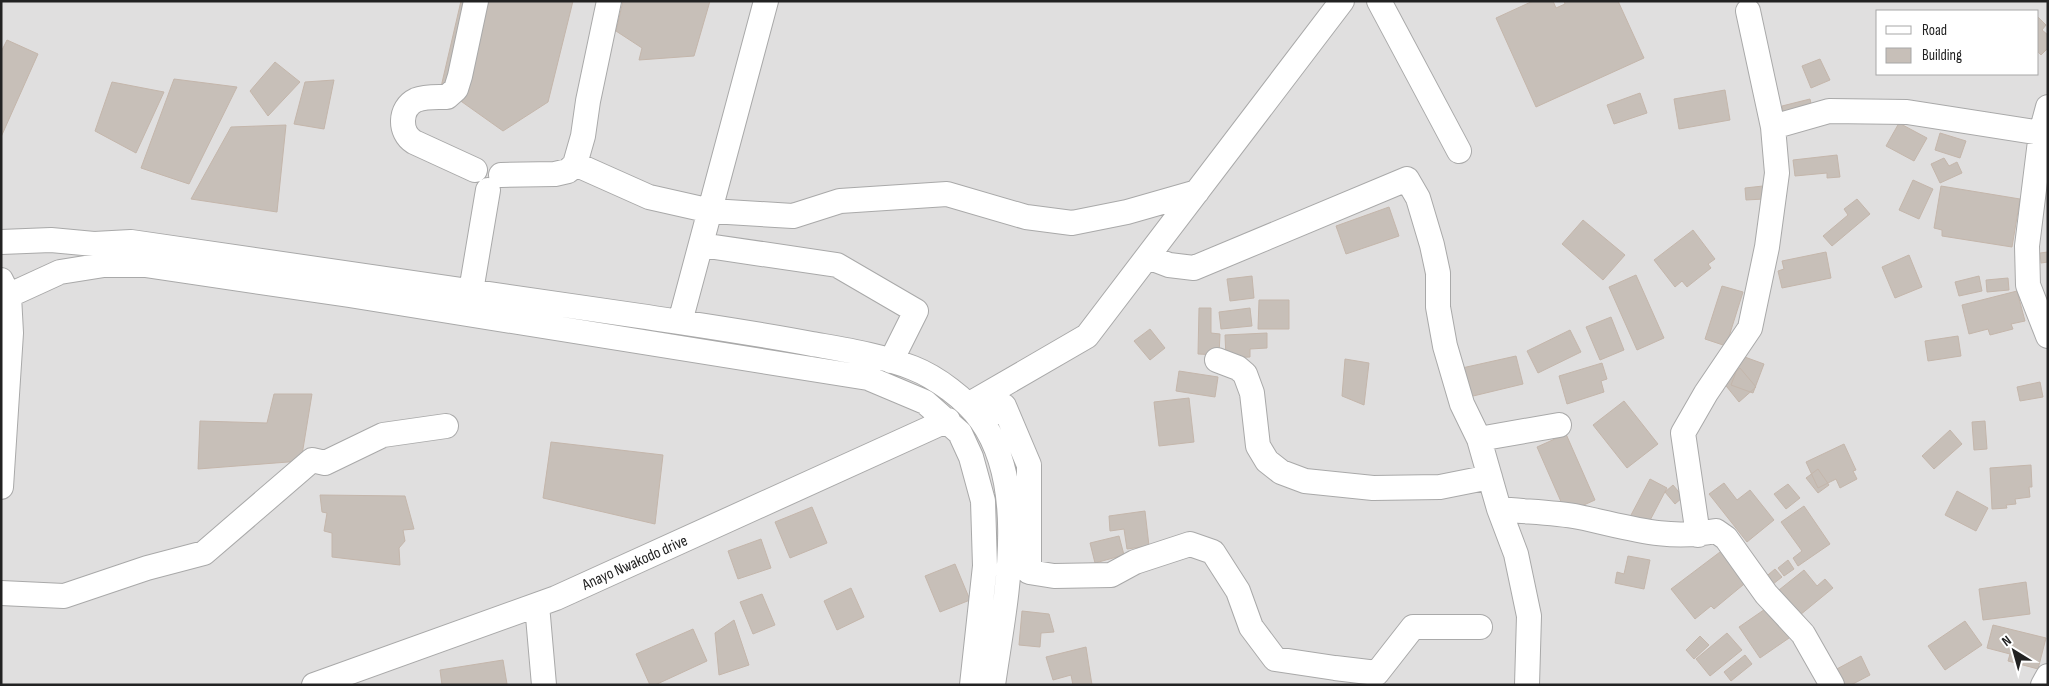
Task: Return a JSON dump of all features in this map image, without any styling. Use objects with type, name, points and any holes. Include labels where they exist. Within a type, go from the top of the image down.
[{"type":"street","points":[[471,292],[494,183],[499,169],[493,164],[486,162],[475,170],[407,138],[403,127],[406,109],[414,101],[427,97],[447,97],[456,90],[476,1]]},
{"type":"street","points":[[494,183],[568,171],[575,164],[583,136],[588,101],[609,1]]},
{"type":"street","points":[[680,322],[766,1]]},
{"type":"street","points":[[974,412],[1087,336],[1342,1]]},
{"type":"street","points":[[1379,1],[1459,152]]},
{"type":"street","points":[[1698,535],[1683,433],[1706,393],[1750,328],[1767,247],[1777,173],[1773,127],[1748,11]]},
{"type":"street","points":[[2048,107],[2040,133],[2027,246],[2028,285],[2048,336]]},
{"type":"street","points":[[1773,127],[1829,111],[1907,112],[2040,133]]},
{"type":"street","points":[[575,164],[649,196],[711,211],[793,216],[840,201],[947,194],[1026,217],[1072,223],[1127,212],[1197,192]]},
{"type":"street","points":[[1148,256],[1169,266],[1194,268],[1407,179],[1418,198],[1432,245],[1438,273],[1438,307],[1445,346],[1462,404],[1479,438],[1499,510],[1516,554],[1529,616],[1528,685]]},
{"type":"street","points":[[1,242],[51,240],[94,244],[131,242],[754,333],[873,355],[915,368],[960,397],[974,412],[995,444],[1008,496],[1010,565],[993,685]]},
{"type":"street","points":[[60,272],[94,244]]},
{"type":"street","points":[[701,245],[837,265],[916,311],[891,361]]},
{"type":"street","points":[[1,486],[11,333],[4,292],[60,272],[104,265],[145,265],[349,295],[868,378],[925,402],[948,420],[960,433],[971,457],[983,501],[985,566],[972,685]]},
{"type":"street","points":[[1217,360],[1238,368],[1245,374],[1252,393],[1258,446],[1266,461],[1282,472],[1305,481],[1374,488],[1440,487],[1490,477]]},
{"type":"street","points":[[974,412],[1004,406],[1029,465],[1029,572],[1054,576],[1111,575],[1135,562],[1190,544],[1213,552],[1238,591],[1251,627],[1275,659],[1335,668],[1377,673],[1413,627],[1480,627]]},
{"type":"street","name":"Anayo Nwakodo drive","points":[[314,685],[537,606],[948,420]]},
{"type":"street","points":[[1479,438],[1559,425]]},
{"type":"street","points":[[1,593],[64,596],[147,568],[204,553],[312,460],[325,463],[383,435],[446,426]]},
{"type":"street","points":[[1499,510],[1578,516],[1637,531],[1698,535],[1716,531],[1726,538],[1766,594],[1803,634],[1832,685]]},
{"type":"street","points":[[537,606],[544,685]]},
{"type":"street","points":[[2043,685],[2048,676]]},
{"type":"shaded area","points":[[1,1],[2048,1],[2048,685],[1,685]]},
{"type":"building","points":[[461,1],[573,1],[548,102],[503,131],[441,87]]},
{"type":"building","points":[[623,1],[710,1],[694,56],[639,60],[642,48],[616,31]]},
{"type":"building","points":[[1533,1],[1553,1],[1556,8],[1565,4],[1564,1],[1618,1],[1644,58],[1536,107],[1496,18]]},
{"type":"building","points":[[2039,18],[2046,25],[2042,30],[2048,35],[2048,48],[2041,55],[2039,53]]},
{"type":"building","points":[[7,40],[38,54],[1,137],[1,52]]},
{"type":"building","points":[[1820,59],[1830,80],[1811,88],[1802,66]]},
{"type":"building","points":[[275,62],[300,82],[268,116],[250,91]]},
{"type":"building","points":[[174,79],[237,87],[189,184],[141,168]]},
{"type":"building","points":[[334,80],[324,129],[294,124],[305,82]]},
{"type":"building","points":[[112,82],[164,92],[136,153],[95,131]]},
{"type":"building","points":[[1725,90],[1730,120],[1679,129],[1674,99]]},
{"type":"building","points":[[1640,93],[1647,113],[1614,124],[1607,105]]},
{"type":"building","points":[[1810,99],[1812,108],[1784,116],[1782,106]]},
{"type":"building","points":[[1899,123],[1927,138],[1914,161],[1886,146]]},
{"type":"building","points":[[286,125],[277,212],[191,199],[231,127]]},
{"type":"building","points":[[1940,133],[1966,141],[1960,158],[1935,150]]},
{"type":"building","points":[[1837,155],[1840,177],[1827,178],[1827,173],[1795,176],[1793,160]]},
{"type":"building","points":[[1944,158],[1949,166],[1957,162],[1962,173],[1940,183],[1931,164]]},
{"type":"building","points":[[1913,180],[1933,189],[1919,219],[1899,210]]},
{"type":"building","points":[[1763,186],[1764,199],[1746,200],[1745,188]]},
{"type":"building","points":[[1941,186],[2020,199],[2012,247],[1942,236],[1942,230],[1934,228]]},
{"type":"building","points":[[1857,199],[1870,214],[1832,246],[1823,236],[1848,215],[1844,209]]},
{"type":"building","points":[[1389,207],[1399,236],[1346,254],[1336,226]]},
{"type":"building","points":[[1583,220],[1625,255],[1603,280],[1562,244]]},
{"type":"building","points":[[1693,230],[1715,259],[1708,264],[1711,268],[1687,287],[1682,281],[1675,287],[1654,260]]},
{"type":"building","points":[[1826,252],[1831,278],[1782,288],[1778,271],[1784,269],[1782,261]]},
{"type":"building","points":[[2048,252],[2048,262],[2041,263],[2040,253]]},
{"type":"building","points":[[1909,255],[1922,287],[1895,298],[1882,267]]},
{"type":"building","points":[[1636,275],[1664,338],[1637,350],[1609,287]]},
{"type":"building","points":[[1252,276],[1254,298],[1230,301],[1227,279]]},
{"type":"building","points":[[1979,276],[1982,291],[1959,296],[1955,282]]},
{"type":"building","points":[[2008,278],[2009,290],[1987,292],[1986,280]]},
{"type":"building","points":[[1722,286],[1743,292],[1726,346],[1705,339]]},
{"type":"building","points":[[2017,291],[2025,321],[2011,324],[2013,329],[1990,335],[1988,329],[1969,334],[1962,305]]},
{"type":"building","points":[[1259,300],[1289,300],[1289,329],[1258,329]]},
{"type":"building","points":[[1199,308],[1211,308],[1211,333],[1220,334],[1219,355],[1198,354]]},
{"type":"building","points":[[1250,308],[1252,326],[1221,329],[1219,312]]},
{"type":"building","points":[[1611,317],[1624,350],[1600,360],[1586,327]]},
{"type":"building","points":[[1150,329],[1165,348],[1150,360],[1134,341]]},
{"type":"building","points":[[1570,330],[1581,352],[1538,373],[1527,351]]},
{"type":"building","points":[[1267,333],[1267,348],[1250,349],[1250,357],[1226,358],[1225,335]]},
{"type":"building","points":[[1958,336],[1961,356],[1928,361],[1925,341]]},
{"type":"building","points":[[1516,356],[1523,384],[1469,397],[1462,368]]},
{"type":"building","points":[[1742,356],[1764,364],[1753,393],[1731,385]]},
{"type":"building","points":[[1345,359],[1369,363],[1364,405],[1342,396]]},
{"type":"building","points":[[1602,363],[1607,379],[1601,381],[1604,392],[1567,404],[1559,376]]},
{"type":"building","points":[[1740,368],[1756,387],[1739,402],[1723,382]]},
{"type":"building","points":[[1179,371],[1218,377],[1215,397],[1176,391]]},
{"type":"building","points":[[2040,382],[2043,397],[2020,401],[2017,387]]},
{"type":"building","points":[[274,394],[312,394],[301,461],[198,469],[200,421],[267,423]]},
{"type":"building","points":[[1189,398],[1194,442],[1159,446],[1154,402]]},
{"type":"building","points":[[1624,401],[1658,444],[1627,468],[1593,425]]},
{"type":"building","points":[[1985,421],[1987,449],[1974,450],[1972,422]]},
{"type":"building","points":[[1950,430],[1962,444],[1934,469],[1922,456]]},
{"type":"building","points":[[1566,434],[1595,500],[1566,513],[1537,447]]},
{"type":"building","points":[[551,442],[663,455],[655,524],[543,498]]},
{"type":"building","points":[[1844,444],[1856,470],[1853,471],[1857,479],[1840,488],[1836,479],[1818,488],[1806,462]]},
{"type":"building","points":[[2031,465],[2032,487],[2029,487],[2030,497],[2015,499],[2016,504],[2006,505],[2007,508],[1992,509],[1990,468]]},
{"type":"building","points":[[1818,469],[1829,485],[1818,493],[1806,478]]},
{"type":"building","points":[[1650,479],[1667,488],[1647,526],[1630,517]]},
{"type":"building","points":[[1724,483],[1737,500],[1750,490],[1774,520],[1747,542],[1709,494]]},
{"type":"building","points":[[1788,484],[1800,498],[1786,509],[1774,494]]},
{"type":"building","points":[[1673,485],[1683,497],[1675,504],[1665,492]]},
{"type":"building","points":[[1957,491],[1988,508],[1976,531],[1945,515]]},
{"type":"building","points":[[320,495],[405,496],[414,529],[403,530],[405,541],[399,548],[400,565],[332,557],[332,533],[324,531],[327,513],[322,512]]},
{"type":"building","points":[[1804,506],[1830,544],[1798,566],[1793,558],[1802,551],[1781,522]]},
{"type":"building","points":[[812,507],[827,543],[790,558],[775,522]]},
{"type":"building","points":[[1145,511],[1149,546],[1127,549],[1124,529],[1110,531],[1109,516]]},
{"type":"building","points":[[1119,536],[1124,555],[1095,563],[1090,543]]},
{"type":"building","points":[[761,539],[771,568],[738,579],[728,551]]},
{"type":"building","points":[[1724,549],[1749,580],[1714,609],[1711,606],[1695,619],[1671,589]]},
{"type":"building","points":[[1628,556],[1650,560],[1644,589],[1615,583],[1617,572],[1624,574]]},
{"type":"building","points":[[1788,560],[1794,569],[1784,576],[1778,568]]},
{"type":"building","points":[[955,564],[970,600],[940,612],[925,576]]},
{"type":"building","points":[[1775,569],[1782,577],[1768,588],[1762,580]]},
{"type":"building","points":[[1804,570],[1817,586],[1825,579],[1833,588],[1800,615],[1779,590]]},
{"type":"building","points":[[2026,582],[2030,614],[1983,620],[1979,589]]},
{"type":"building","points":[[851,588],[864,617],[837,630],[824,601]]},
{"type":"building","points":[[762,594],[775,625],[753,634],[740,602]]},
{"type":"building","points":[[1771,605],[1792,636],[1760,658],[1739,627]]},
{"type":"building","points":[[1022,611],[1049,614],[1054,632],[1041,633],[1040,647],[1019,645]]},
{"type":"building","points":[[734,620],[749,665],[719,675],[715,633]]},
{"type":"building","points":[[1965,621],[1982,645],[1945,670],[1928,646]]},
{"type":"building","points":[[1993,625],[2046,638],[2038,669],[2008,661],[2010,654],[1987,648]]},
{"type":"building","points":[[693,629],[707,661],[655,685],[650,685],[636,654]]},
{"type":"building","points":[[1727,633],[1742,650],[1710,676],[1696,659]]},
{"type":"building","points":[[1700,636],[1709,645],[1694,659],[1686,650]]},
{"type":"building","points":[[1086,647],[1092,685],[1073,685],[1071,675],[1053,680],[1046,657]]},
{"type":"building","points":[[1745,655],[1752,664],[1731,681],[1724,672]]},
{"type":"building","points":[[1861,656],[1870,675],[1851,685],[1843,685],[1835,670]]},
{"type":"building","points":[[503,660],[507,684],[442,685],[440,670]]}]
